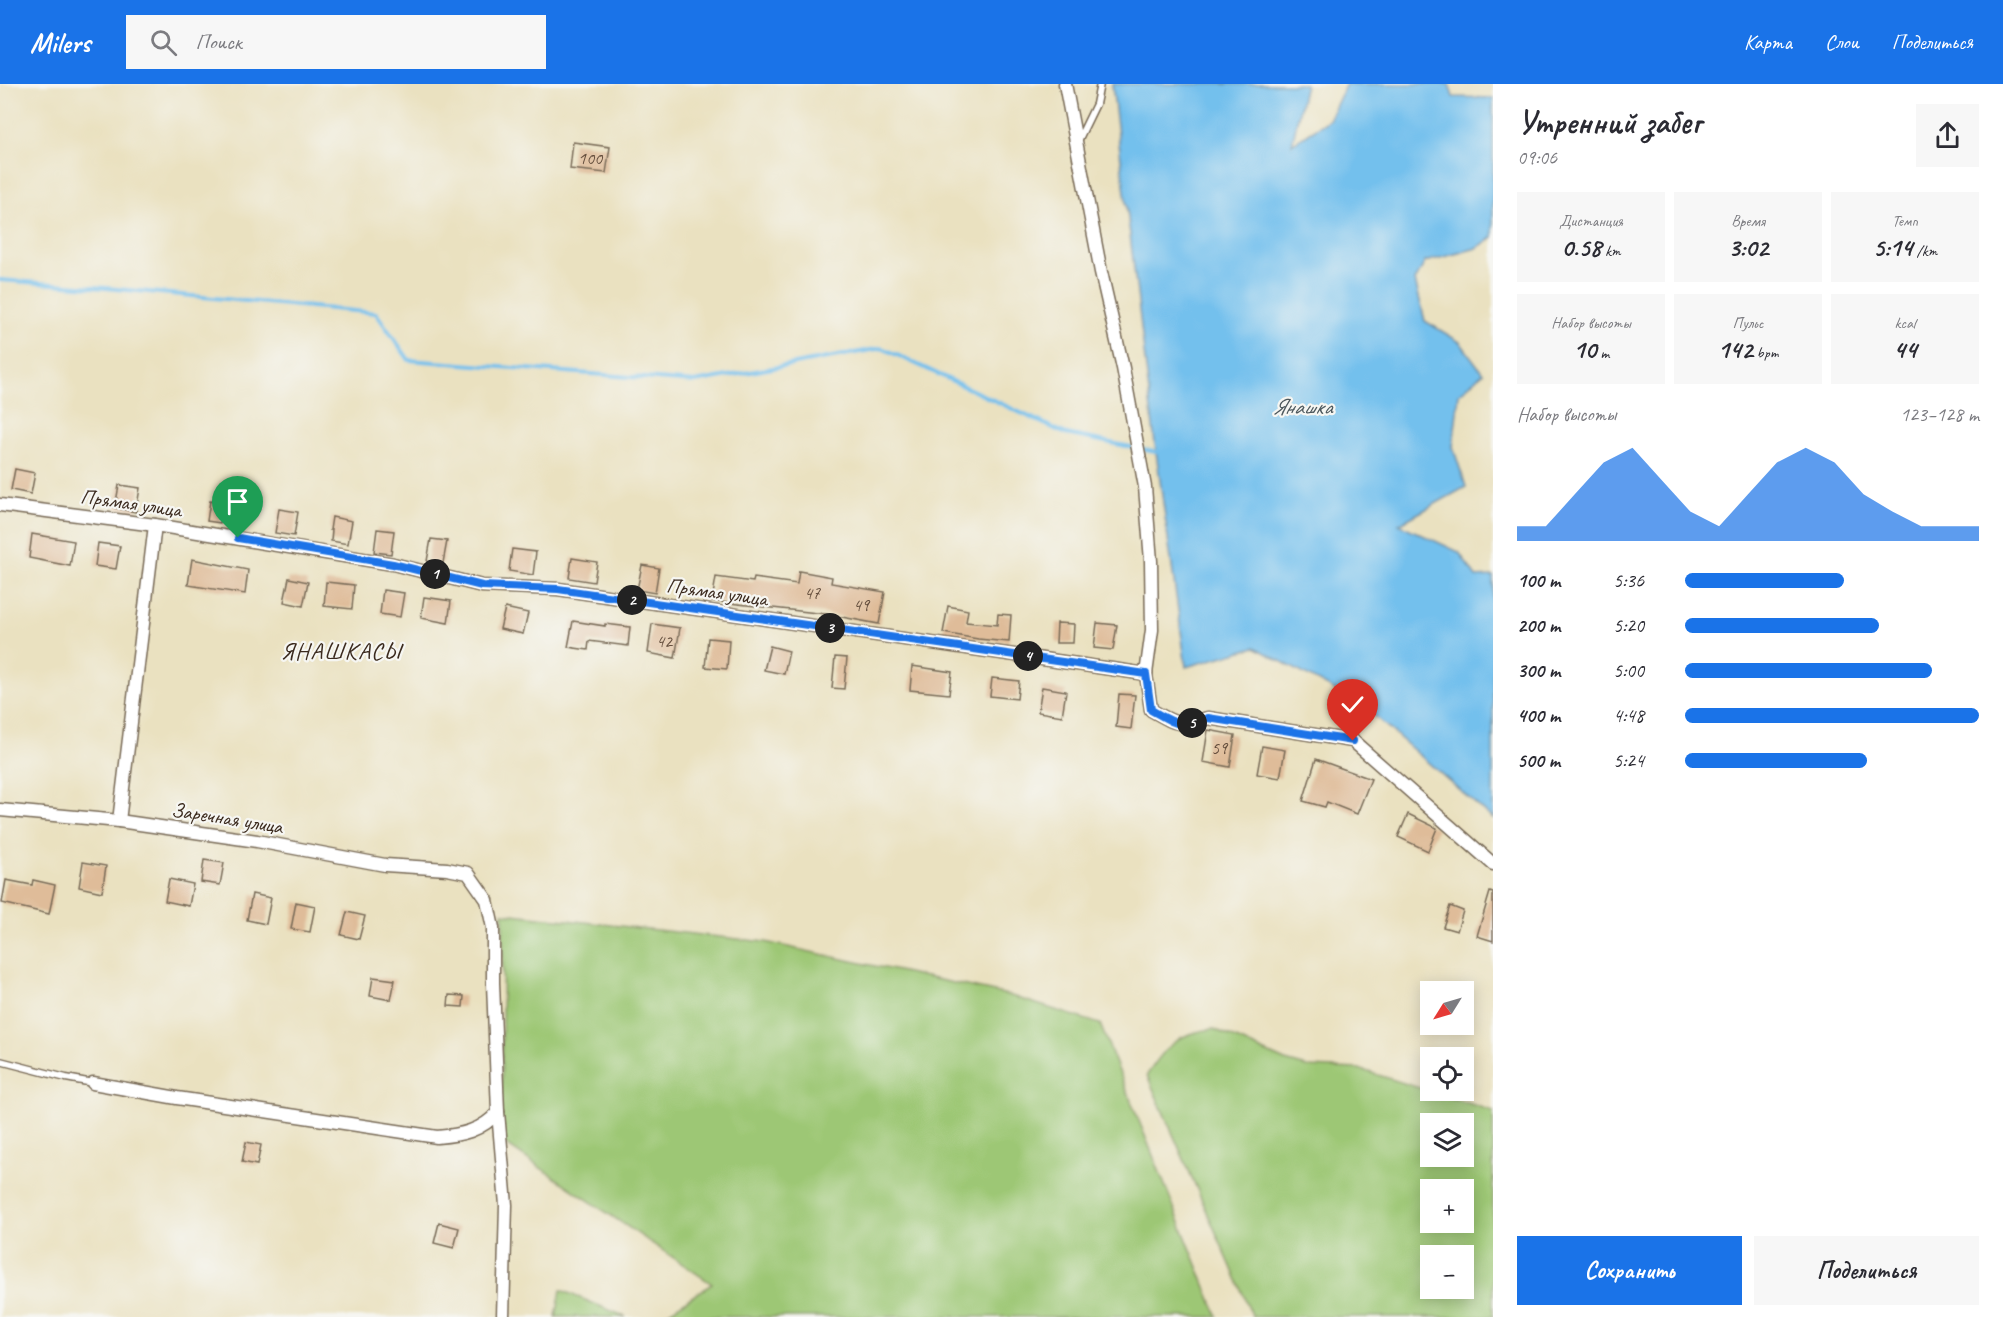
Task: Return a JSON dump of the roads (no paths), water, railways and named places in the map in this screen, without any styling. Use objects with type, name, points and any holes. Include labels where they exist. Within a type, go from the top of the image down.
[{"type":"street","points":[[1065,84],[1078,142],[1101,272],[1124,368],[1145,487],[1151,561],[1152,630],[1146,674],[1151,710],[1176,724],[1186,725],[1208,718],[1353,741],[1493,864]]},
{"type":"street","name":"Прямая улица","points":[[0,505],[155,525],[393,564],[482,586],[558,589],[1146,674]]},
{"type":"street","points":[[119,821],[155,525]]},
{"type":"street","name":"Заречная улица","points":[[0,810],[119,821],[257,841],[385,865],[447,869],[468,873],[487,900],[493,928],[498,1112],[506,1205],[503,1317]]},
{"type":"street","points":[[93,1083],[437,1137],[453,1136],[479,1129],[498,1112]]},
{"type":"lane","points":[[1078,142],[1096,104],[1100,84]]},
{"type":"lane","points":[[0,1061],[93,1083]]},
{"type":"water","name":"Янашка","points":[[1112,84],[1305,84],[1292,144],[1329,120],[1346,84],[1449,84],[1453,97],[1493,98],[1493,237],[1477,248],[1425,262],[1415,281],[1425,321],[1460,342],[1483,373],[1459,394],[1453,447],[1466,487],[1399,524],[1459,552],[1476,577],[1493,576],[1493,819],[1363,706],[1255,647],[1186,667],[1156,452]]},
{"type":"waterway","points":[[0,280],[376,313],[409,360],[695,382],[882,348],[1066,434],[1156,452]]},
{"type":"district","name":"ЯНАШКАСЫ","points":[[341,651]]}]
